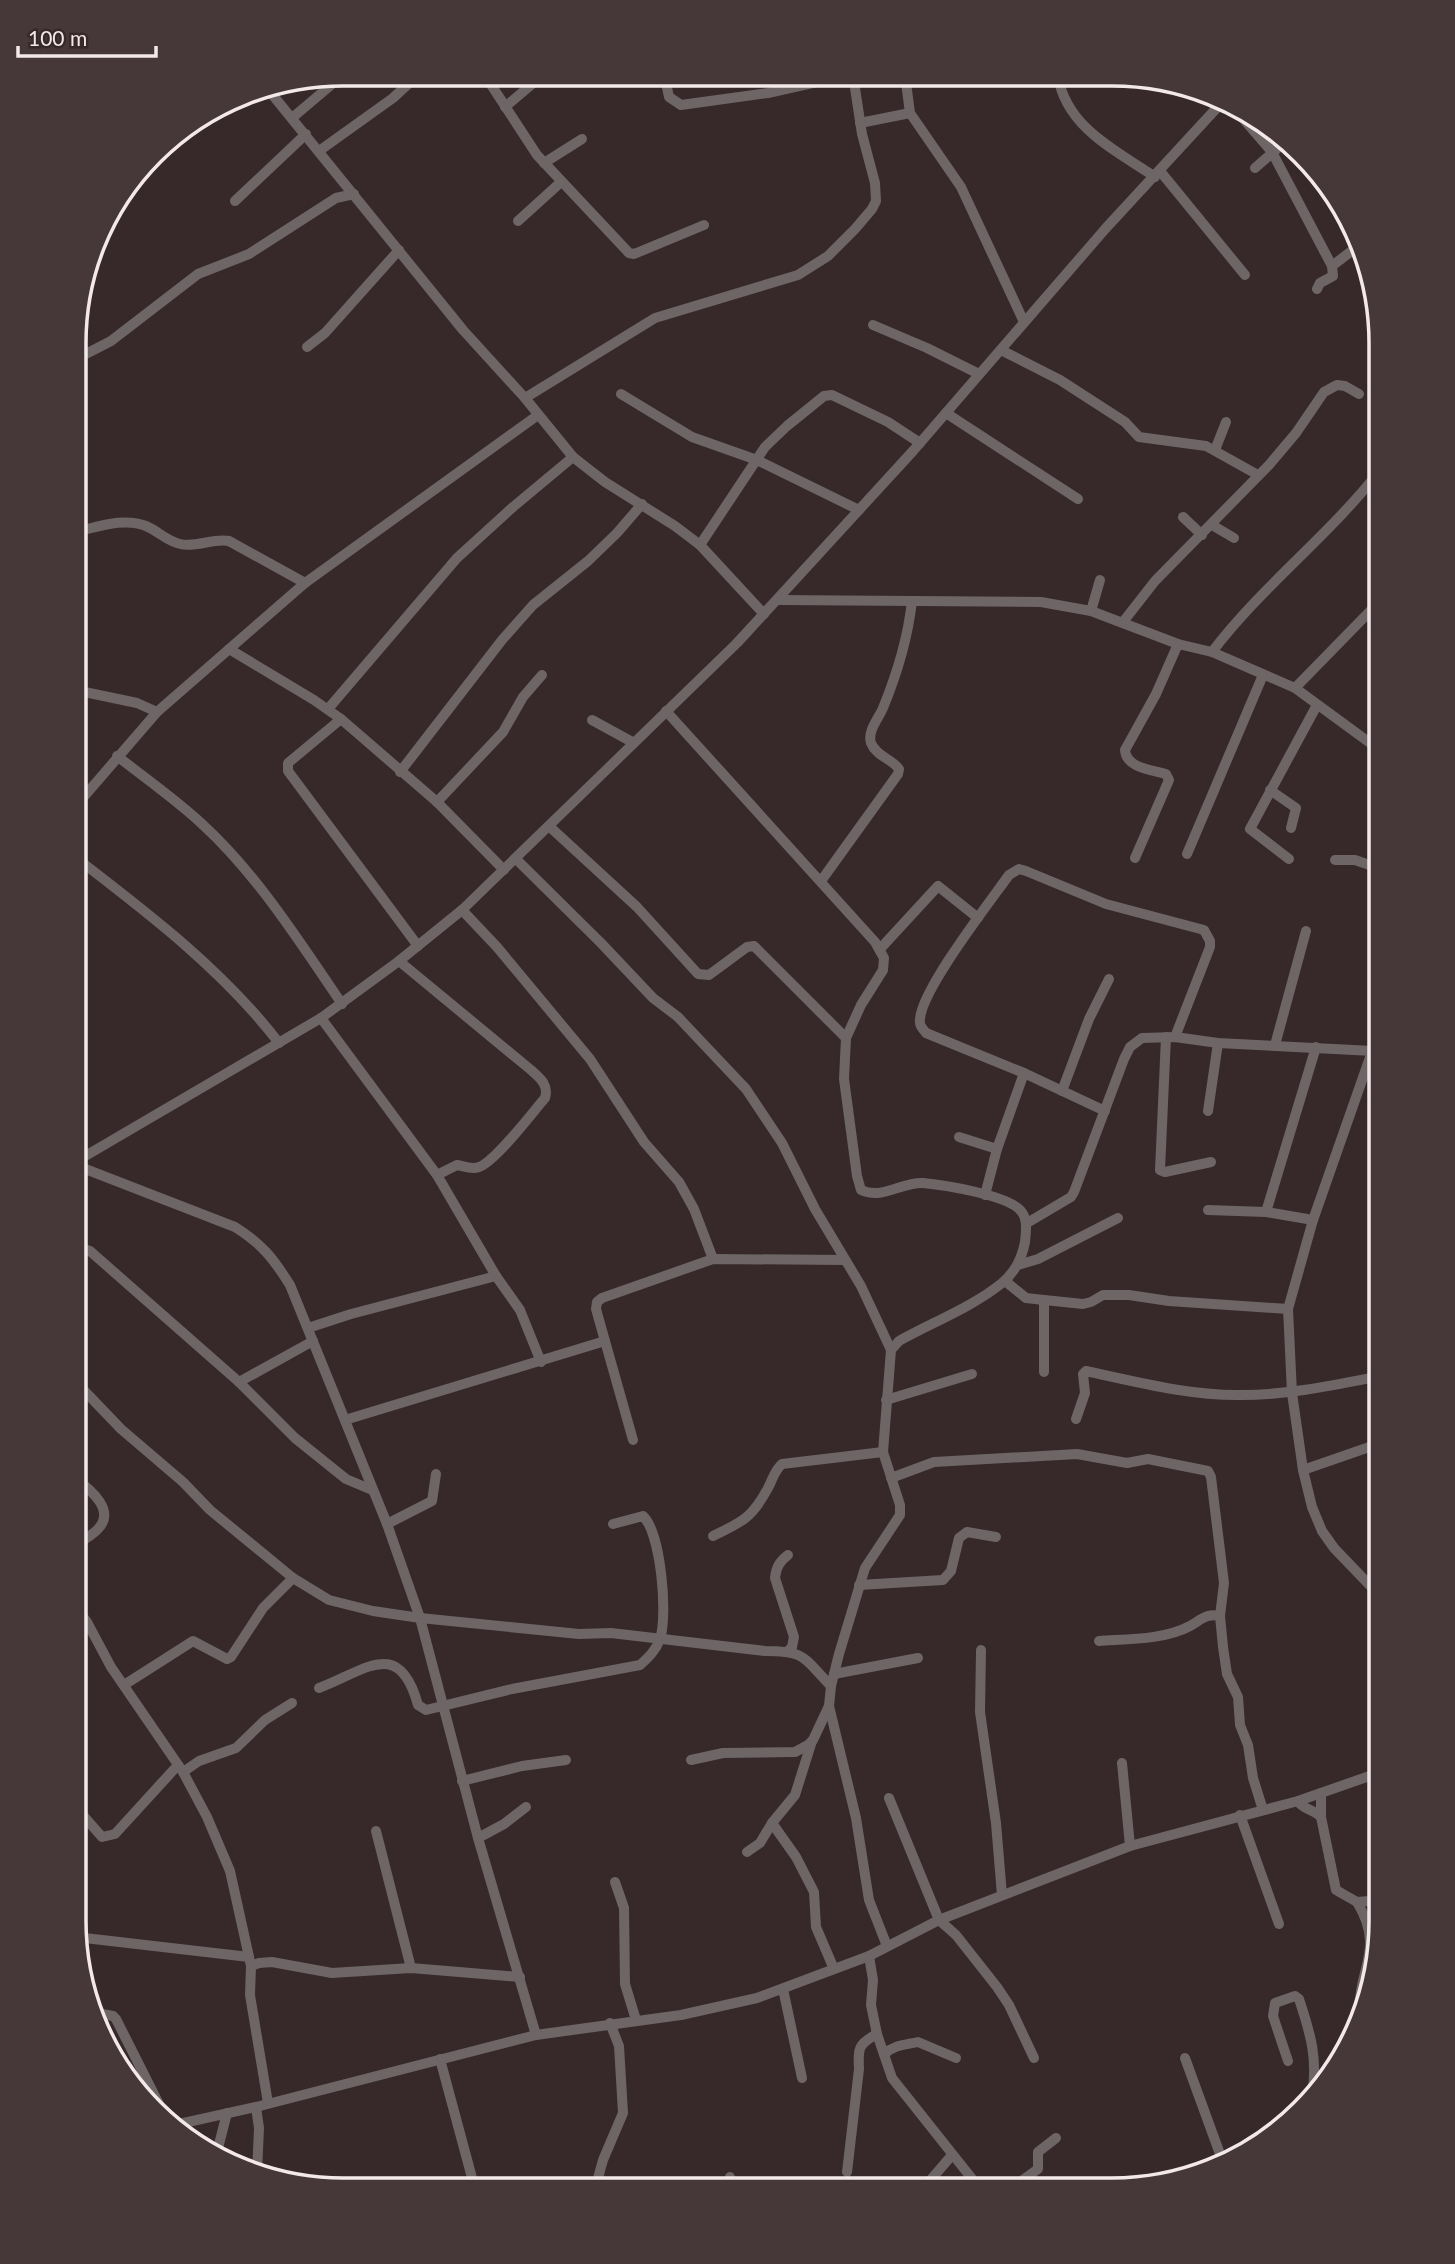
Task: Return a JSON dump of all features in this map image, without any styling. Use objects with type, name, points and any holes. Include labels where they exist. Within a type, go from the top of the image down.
[{"type":"street","points":[[292,118],[330,86]]},
{"type":"street","points":[[319,151],[405,86]]},
{"type":"street","points":[[492,86],[544,163],[629,253],[634,254],[704,225]]},
{"type":"street","points":[[505,107],[530,86]]},
{"type":"street","points":[[667,86],[669,97],[681,105],[799,86]]},
{"type":"street","points":[[525,398],[655,318],[790,278],[828,256],[872,209],[876,201],[875,183],[860,123],[855,86]]},
{"type":"street","points":[[907,86],[911,113],[961,187],[1024,322]]},
{"type":"street","points":[[1060,86],[1074,117],[1091,134],[1157,174],[1245,275]]},
{"type":"street","points":[[272,95],[463,330],[525,398],[573,457],[605,482],[642,504],[700,545],[764,614]]},
{"type":"street","points":[[86,1157],[321,1018],[399,961],[462,910],[737,643],[920,443],[1106,228],[1218,108]]},
{"type":"street","points":[[860,123],[911,113]]},
{"type":"street","points":[[1247,124],[1272,152],[1332,266],[1333,276],[1320,283],[1317,289]]},
{"type":"street","points":[[235,201],[306,134]]},
{"type":"street","points":[[544,163],[582,139]]},
{"type":"street","points":[[1255,167],[1279,147]]},
{"type":"street","points":[[336,198],[342,181]]},
{"type":"street","points":[[518,220],[561,182]]},
{"type":"street","points":[[86,354],[111,341],[198,274],[249,254],[336,198],[354,194]]},
{"type":"street","points":[[307,347],[326,333],[399,250]]},
{"type":"street","points":[[1332,266],[1352,250]]},
{"type":"street","points":[[873,325],[979,374]]},
{"type":"street","points":[[1000,350],[1060,380],[1125,422],[1139,437],[1197,444],[1215,450],[1258,475]]},
{"type":"street","points":[[1124,622],[1155,581],[1269,465],[1296,433],[1324,392],[1336,385],[1345,386],[1360,394]]},
{"type":"street","points":[[621,394],[692,437],[757,460],[859,510]]},
{"type":"street","points":[[700,545],[765,447],[824,396],[829,395],[888,422],[920,443]]},
{"type":"street","points":[[946,413],[1078,499]]},
{"type":"street","points":[[86,794],[157,712],[305,583],[538,415]]},
{"type":"street","points":[[1215,450],[1226,422]]},
{"type":"street","points":[[328,709],[457,558],[573,457]]},
{"type":"street","points":[[1212,652],[1281,575],[1369,485]]},
{"type":"street","points":[[400,772],[502,639],[533,605],[618,533],[642,504]]},
{"type":"street","points":[[1183,517],[1202,535]]},
{"type":"street","points":[[86,530],[134,522],[178,544],[218,539],[229,541],[305,583]]},
{"type":"street","points":[[1212,524],[1234,538]]},
{"type":"street","points":[[1091,611],[1100,580]]},
{"type":"street","points":[[777,600],[1041,602],[1091,611],[1178,644],[1212,652],[1295,688],[1369,742]]},
{"type":"street","points":[[821,881],[898,774],[897,765],[878,753],[871,743],[871,731],[884,705],[901,656],[912,601]]},
{"type":"street","points":[[1295,688],[1369,612]]},
{"type":"street","points":[[1135,858],[1169,780],[1166,774],[1130,762],[1125,750],[1156,694],[1178,644]]},
{"type":"street","points":[[229,649],[341,719],[437,802],[503,870]]},
{"type":"street","points":[[437,802],[503,733],[523,696],[542,675]]},
{"type":"street","points":[[1187,854],[1263,675]]},
{"type":"street","points":[[86,692],[124,699],[157,712]]},
{"type":"street","points":[[1289,859],[1250,829],[1317,705]]},
{"type":"street","points":[[666,711],[821,881],[880,949],[884,958],[883,970],[861,1005],[846,1038],[844,1079],[861,1190],[870,1194],[883,1193],[913,1183],[985,1195],[1010,1203],[1021,1211],[1027,1223],[1025,1244],[1018,1265],[1004,1281],[991,1292],[899,1341],[891,1350]]},
{"type":"street","points":[[341,719],[288,762],[288,771],[418,946]]},
{"type":"street","points":[[592,720],[634,743]]},
{"type":"street","points":[[117,756],[200,822],[223,845],[270,902],[342,1004]]},
{"type":"street","points":[[1270,790],[1296,808],[1291,828]]},
{"type":"street","points":[[550,827],[637,907],[698,974],[709,975],[747,947],[754,946],[846,1038]]},
{"type":"street","points":[[516,859],[646,991],[678,1017],[746,1089],[782,1143],[816,1209],[861,1286],[891,1350],[883,1452],[900,1505],[900,1515],[865,1568],[834,1674],[830,1706],[856,1818],[869,1900],[887,1946]]},
{"type":"street","points":[[1335,860],[1355,860],[1369,864]]},
{"type":"street","points":[[86,866],[195,953],[246,1002],[279,1043]]},
{"type":"street","points":[[1105,1111],[1024,1073],[937,1038],[921,1027],[919,1019],[923,1006],[957,949],[1009,875],[1019,869],[1107,904],[1162,921],[1204,930],[1210,940],[1210,947],[1170,1037],[1160,1168],[1165,1172],[1211,1162]]},
{"type":"street","points":[[880,949],[938,886],[942,886],[978,918]]},
{"type":"street","points":[[462,910],[497,947],[590,1059],[644,1142],[679,1182],[694,1209],[713,1259]]},
{"type":"street","points":[[1275,1045],[1306,931]]},
{"type":"street","points":[[399,961],[531,1070],[545,1083],[547,1091],[545,1098],[506,1143],[481,1167],[457,1165],[437,1175]]},
{"type":"street","points":[[1062,1091],[1089,1019],[1109,979]]},
{"type":"street","points":[[321,1018],[437,1175],[496,1276],[520,1310],[541,1362]]},
{"type":"street","points":[[1027,1223],[1072,1196],[1130,1047],[1142,1038],[1170,1037],[1218,1044],[1369,1051]]},
{"type":"street","points":[[1208,1111],[1218,1044]]},
{"type":"street","points":[[1266,1212],[1317,1047]]},
{"type":"street","points":[[1369,1062],[1313,1220],[1288,1309],[1292,1393],[1303,1470],[1312,1507],[1322,1531],[1334,1548],[1369,1584]]},
{"type":"street","points":[[985,1195],[997,1149],[1024,1073]]},
{"type":"street","points":[[959,1137],[997,1149]]},
{"type":"street","points":[[86,1167],[223,1222],[255,1240],[272,1257],[284,1276],[308,1328],[387,1524],[420,1618],[462,1781],[536,2035]]},
{"type":"street","points":[[1208,1210],[1266,1212],[1313,1220]]},
{"type":"street","points":[[1018,1265],[1038,1259],[1118,1218]]},
{"type":"street","points":[[86,1250],[90,1251],[239,1382],[295,1438],[355,1485],[372,1490]]},
{"type":"street","points":[[633,1440],[596,1309],[597,1302],[713,1259],[845,1260]]},
{"type":"street","points":[[308,1328],[496,1276]]},
{"type":"street","points":[[1004,1281],[1026,1298],[1083,1304],[1103,1295],[1129,1295],[1169,1301],[1288,1309]]},
{"type":"street","points":[[1044,1300],[1044,1372]]},
{"type":"street","points":[[239,1382],[313,1341]]},
{"type":"street","points":[[345,1420],[605,1341]]},
{"type":"street","points":[[1076,1419],[1085,1393],[1083,1374],[1086,1371],[1205,1393],[1240,1395],[1292,1393],[1369,1378]]},
{"type":"street","points":[[886,1400],[972,1374]]},
{"type":"street","points":[[86,1393],[121,1429],[183,1482],[210,1510],[293,1578],[329,1601],[420,1618],[579,1634],[611,1633],[746,1649],[788,1651],[806,1657],[831,1686]]},
{"type":"street","points":[[1303,1470],[1369,1447]]},
{"type":"street","points":[[713,1536],[754,1513],[776,1470],[782,1464],[883,1452]]},
{"type":"street","points":[[891,1479],[934,1462],[1077,1454],[1127,1463],[1148,1459],[1205,1470],[1211,1477],[1223,1572],[1220,1615],[1227,1674],[1238,1697],[1240,1725],[1248,1745],[1253,1778],[1263,1810]]},
{"type":"street","points":[[387,1524],[432,1501],[436,1474]]},
{"type":"street","points":[[86,1486],[96,1494],[102,1505],[103,1515],[97,1531],[86,1538]]},
{"type":"street","points":[[319,1688],[359,1670],[390,1664],[408,1677],[420,1708],[426,1710],[512,1689],[640,1665],[653,1654],[663,1624],[655,1538],[643,1516],[613,1524]]},
{"type":"street","points":[[859,1586],[943,1580],[951,1572],[959,1538],[967,1532],[996,1537]]},
{"type":"street","points":[[788,1555],[781,1560],[775,1578],[794,1637],[792,1647],[788,1651]]},
{"type":"street","points":[[124,1685],[193,1641],[229,1658],[263,1608],[293,1578]]},
{"type":"street","points":[[1099,1641],[1170,1633],[1189,1627],[1206,1616],[1220,1615]]},
{"type":"street","points":[[86,1621],[111,1667],[181,1768],[207,1817],[230,1871],[250,1962],[250,1995],[268,2103]]},
{"type":"street","points":[[981,1650],[980,1712],[996,1823],[1002,1895]]},
{"type":"street","points":[[834,1674],[918,1658]]},
{"type":"street","points":[[86,1818],[103,1836],[115,1834],[181,1768],[236,1748],[265,1720],[292,1703]]},
{"type":"street","points":[[747,1852],[760,1843],[772,1823],[795,1796],[813,1740],[830,1706]]},
{"type":"street","points":[[691,1760],[723,1753],[795,1752],[813,1740]]},
{"type":"street","points":[[462,1781],[522,1766],[566,1760]]},
{"type":"street","points":[[1122,1763],[1130,1846]]},
{"type":"street","points":[[183,2123],[256,2107],[536,2035],[694,2012],[757,1998],[869,1956],[939,1920],[1130,1846],[1298,1801],[1369,1776]]},
{"type":"street","points":[[1321,1793],[1321,1817],[1336,1890],[1357,1902],[1369,1926]]},
{"type":"street","points":[[889,1798],[939,1920],[956,1935],[997,1987],[1009,2005],[1034,2058]]},
{"type":"street","points":[[1298,1801],[1301,1806],[1321,1817]]},
{"type":"street","points":[[478,1838],[504,1824],[526,1807]]},
{"type":"street","points":[[1240,1815],[1279,1924]]},
{"type":"street","points":[[772,1823],[796,1857],[814,1892],[816,1927],[834,1969]]},
{"type":"street","points":[[376,1831],[411,1968]]},
{"type":"street","points":[[615,1882],[624,1908],[625,1984],[636,2020]]},
{"type":"street","points":[[1357,1902],[1369,1901]]},
{"type":"street","points":[[86,1938],[250,1962],[271,1962],[332,1973],[411,1968],[520,1977]]},
{"type":"street","points":[[869,1956],[873,1980],[871,2005],[877,2034],[892,2078],[971,2178]]},
{"type":"street","points":[[783,1989],[802,2078]]},
{"type":"street","points":[[1288,2061],[1273,2009],[1275,2003],[1295,1996],[1299,1999],[1312,2040],[1315,2059],[1313,2082]]},
{"type":"street","points":[[103,2014],[116,2019],[156,2098]]},
{"type":"street","points":[[598,2178],[623,2113],[618,2046],[610,2023]]},
{"type":"street","points":[[847,2172],[859,2069],[858,2052],[865,2041],[877,2034]]},
{"type":"street","points":[[884,2054],[892,2047],[918,2042],[956,2058]]},
{"type":"street","points":[[1185,2057],[1220,2155]]},
{"type":"street","points":[[440,2059],[472,2178]]},
{"type":"street","points":[[256,2107],[259,2129],[257,2164]]},
{"type":"street","points":[[218,2146],[226,2113]]},
{"type":"street","points":[[1026,2178],[1038,2169],[1038,2152],[1056,2138]]},
{"type":"street","points":[[932,2178],[952,2155]]}]
